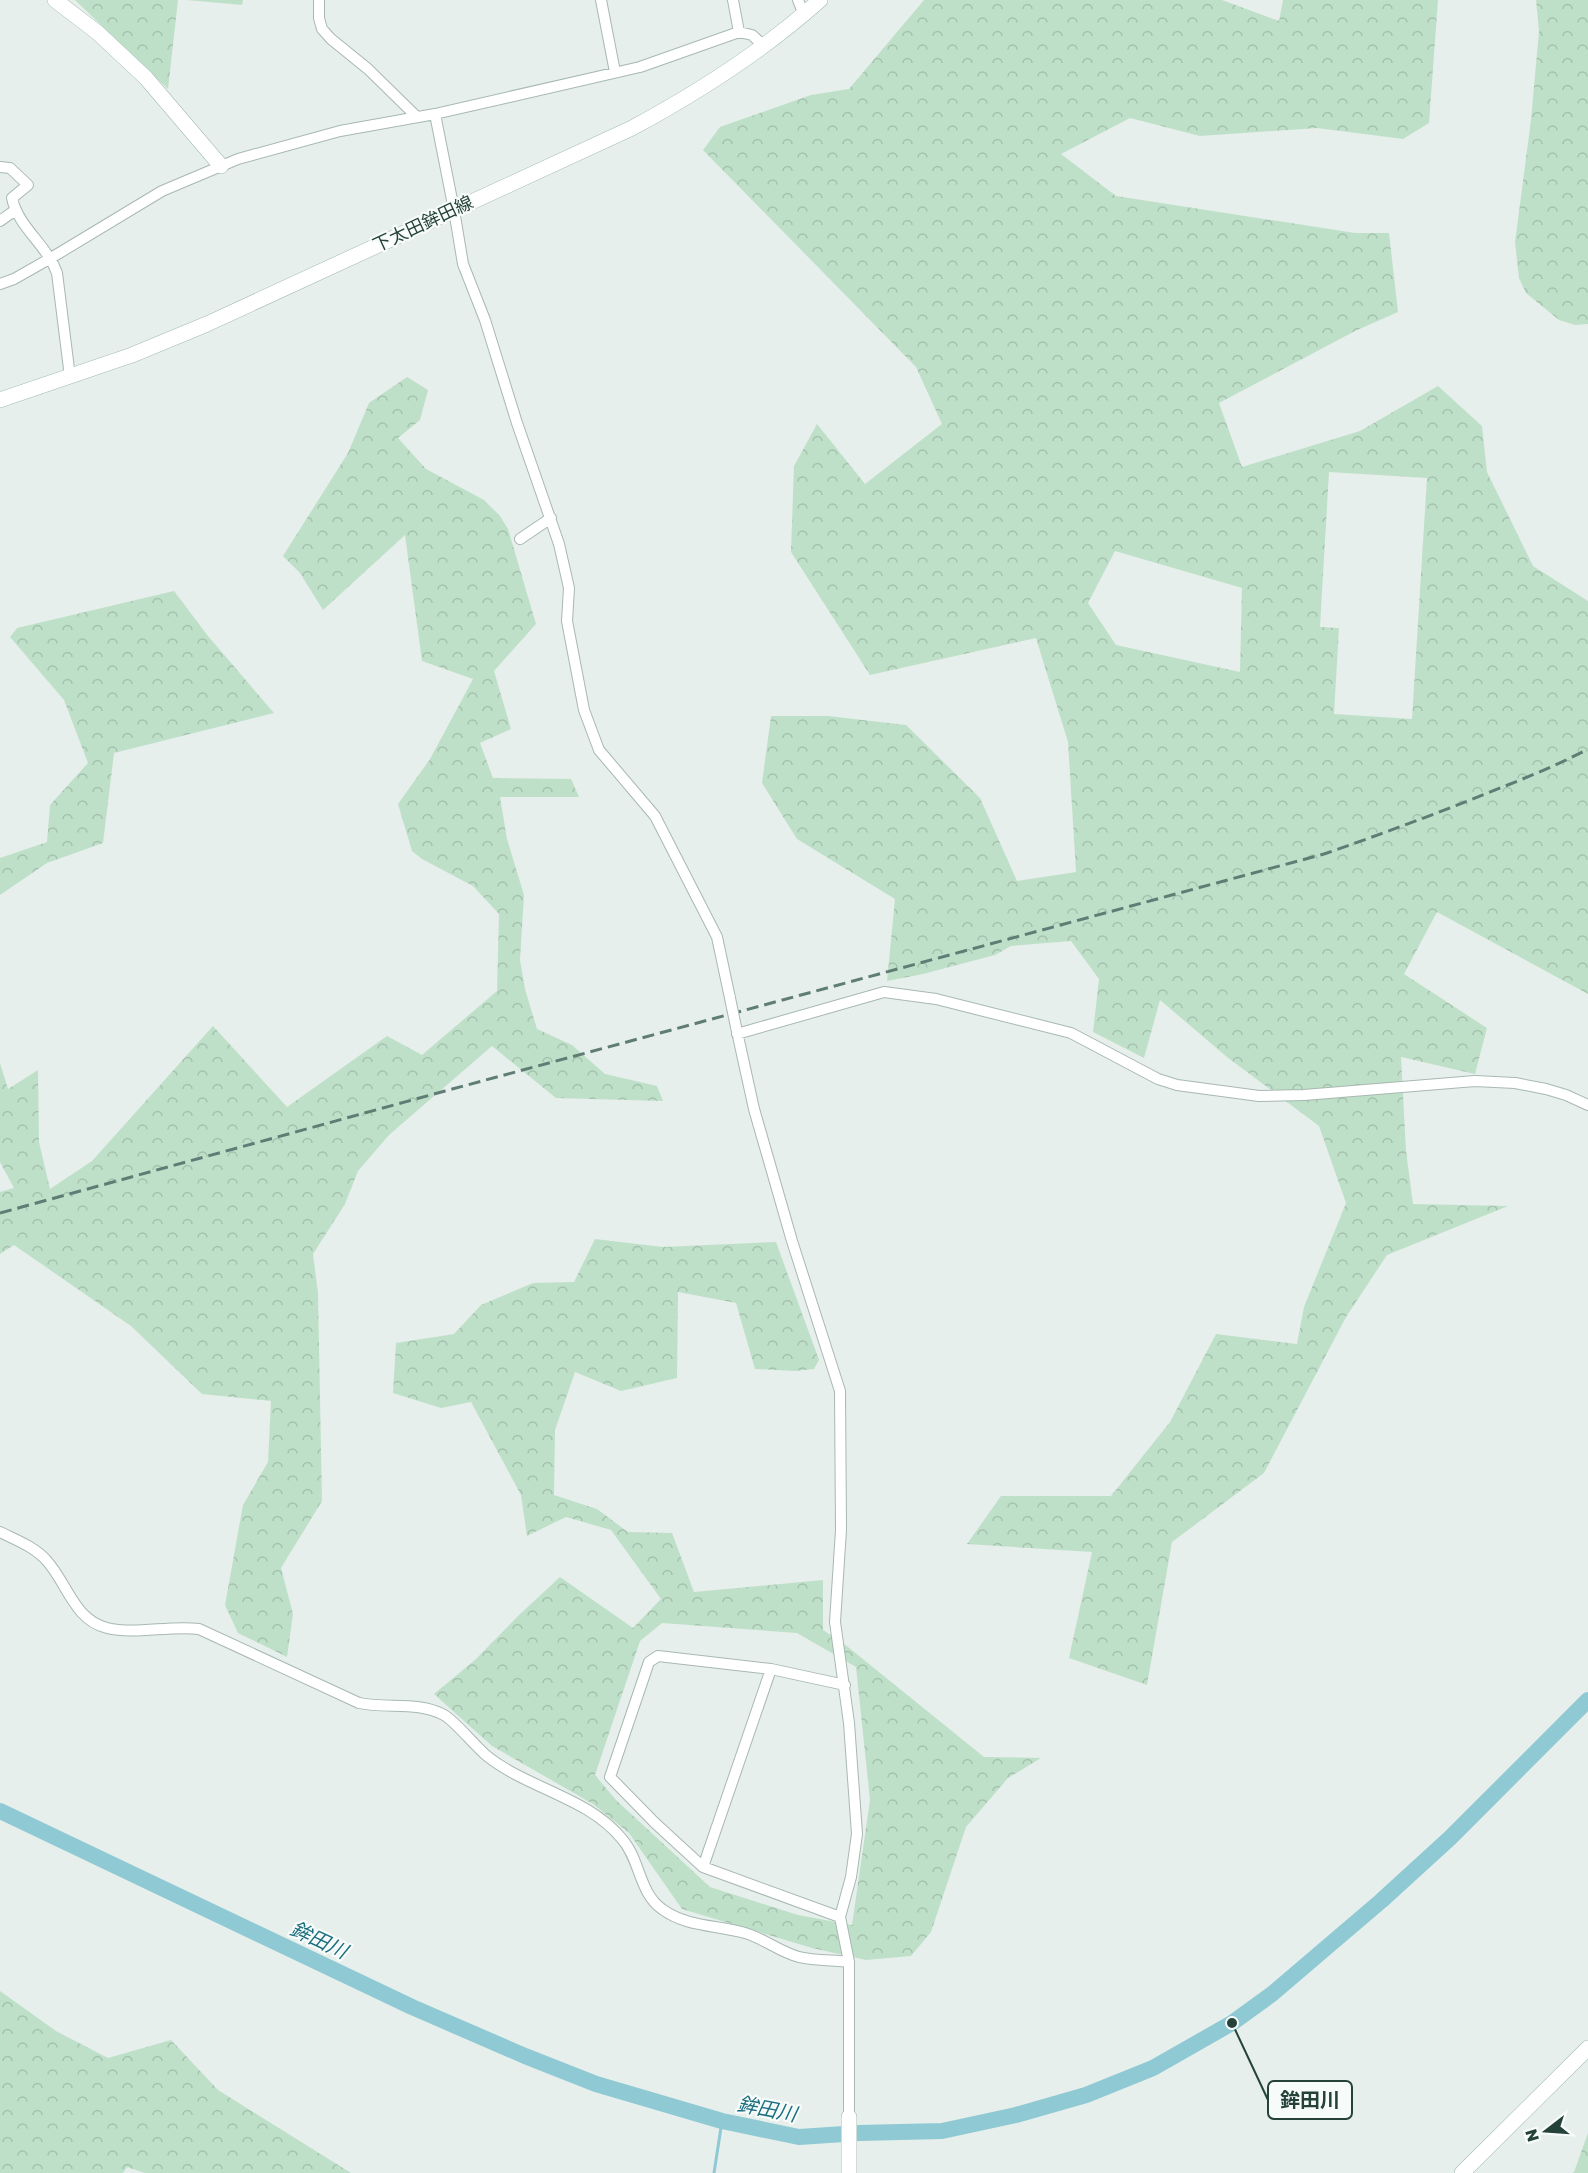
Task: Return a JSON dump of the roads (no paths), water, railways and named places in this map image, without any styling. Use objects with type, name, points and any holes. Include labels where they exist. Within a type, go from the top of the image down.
[{"type":"main road","points":[[55,0],[98,33],[146,78],[222,166]]},
{"type":"main road","name":"下太田鉾田線","points":[[0,400],[132,355],[207,324],[641,123],[686,98],[764,46],[820,0]]},
{"type":"main road","points":[[1462,2173],[1588,2048]]},
{"type":"main road","points":[[849,2117],[849,2173]]},
{"type":"street","points":[[319,0],[319,18],[322,29],[368,69],[416,116]]},
{"type":"street","points":[[601,0],[615,72]]},
{"type":"street","points":[[733,0],[739,32]]},
{"type":"street","points":[[798,0],[804,15]]},
{"type":"street","points":[[0,284],[14,279],[51,258],[162,191],[222,166],[284,145],[340,131],[435,114],[640,67],[739,32],[752,35],[764,46]]},
{"type":"street","points":[[435,114],[462,264],[484,321],[559,544],[568,588],[567,621],[584,710],[598,750],[655,816],[717,937],[754,1109],[789,1230],[840,1391],[841,1530],[835,1622],[845,1684],[857,1834],[840,1917],[849,1962],[849,2117]]},
{"type":"street","points":[[0,167],[10,168],[28,186],[12,198],[15,212],[51,258],[57,273],[70,377]]},
{"type":"street","points":[[0,221],[15,212]]},
{"type":"street","points":[[520,539],[551,518]]},
{"type":"street","points":[[737,1031],[884,992],[936,999],[1071,1033],[1158,1079],[1177,1084],[1259,1096],[1305,1095],[1475,1081],[1515,1083],[1566,1095],[1588,1106]]},
{"type":"street","points":[[0,1532],[34,1549],[48,1561],[78,1610],[97,1624],[107,1628],[127,1629],[185,1627],[199,1629],[359,1703],[374,1706],[420,1706],[445,1716],[488,1757],[597,1815],[624,1840],[649,1898],[661,1909],[700,1925],[746,1933],[798,1957],[849,1962]]},
{"type":"street","points":[[840,1917],[703,1867],[610,1777],[649,1662],[658,1656],[771,1669],[845,1684]]},
{"type":"street","points":[[703,1867],[771,1669]]},
{"type":"waterway","name":"鉾田川","points":[[0,1811],[412,2007],[596,2084],[722,2121],[799,2137],[942,2131],[1016,2115],[1086,2095],[1153,2068],[1232,2023],[1272,1994],[1381,1901],[1450,1838],[1588,1700]]},
{"type":"waterway","points":[[714,2173],[722,2121]]},
{"type":"railway","points":[[0,1213],[1324,854],[1500,788],[1588,749]]},
{"type":"place","name":"鉾田川","points":[[1232,2023]]}]
